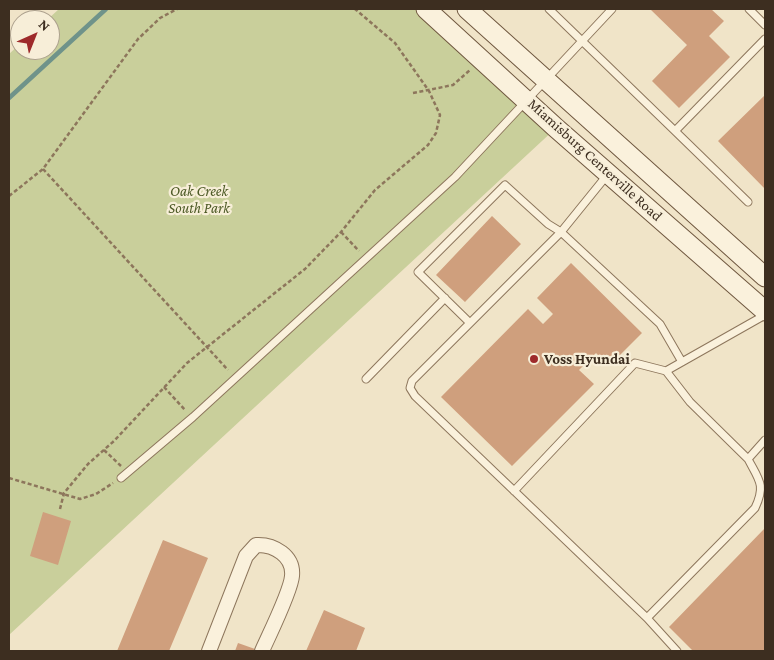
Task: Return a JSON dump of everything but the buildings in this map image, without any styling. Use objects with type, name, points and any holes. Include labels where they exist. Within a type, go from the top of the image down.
[{"type":"main road","name":"Miamisburg Centerville Road","points":[[426,9],[608,174],[765,311]]},
{"type":"main road","name":"Miamisburg Centerville Road","points":[[468,9],[765,277]]},
{"type":"street","points":[[209,651],[246,556],[256,546],[267,544],[281,552],[290,562],[292,576],[262,651]]},
{"type":"lane","points":[[549,9],[748,202]]},
{"type":"lane","points":[[121,478],[236,378],[455,177],[612,9]]},
{"type":"lane","points":[[749,9],[765,25]]},
{"type":"lane","points":[[675,131],[765,39]]},
{"type":"lane","points":[[608,174],[561,232],[412,381],[410,388],[415,396],[647,618],[677,651]]},
{"type":"lane","points":[[470,323],[418,272],[505,185],[548,224],[561,232],[660,324],[682,362]]},
{"type":"lane","points":[[366,378],[445,298]]},
{"type":"lane","points":[[514,491],[635,363],[666,370],[765,315]]},
{"type":"lane","points":[[647,618],[755,508],[761,495],[762,485],[748,458],[690,402],[666,370]]},
{"type":"lane","points":[[748,458],[765,440]]},
{"type":"path","points":[[9,196],[43,169],[138,38],[160,18],[176,9]]},
{"type":"path","points":[[60,509],[64,493],[187,363],[305,269],[341,232],[375,190],[428,145],[436,133],[440,115],[429,91],[394,43],[356,9]]},
{"type":"path","points":[[413,93],[453,85],[482,59]]},
{"type":"path","points":[[43,169],[236,378]]},
{"type":"path","points":[[341,232],[366,259]]},
{"type":"path","points":[[164,387],[192,417]]},
{"type":"path","points":[[104,450],[128,472]]},
{"type":"path","points":[[9,478],[80,498],[96,494],[121,478]]},
{"type":"green space","name":"Oak Creek South Park","points":[[426,9],[556,128],[9,635],[9,54],[10,60],[60,60],[60,10],[58,10]]},
{"type":"waterway","points":[[9,98],[106,9]]},
{"type":"place","name":"Voss Hyundai","points":[[534,359]]}]
